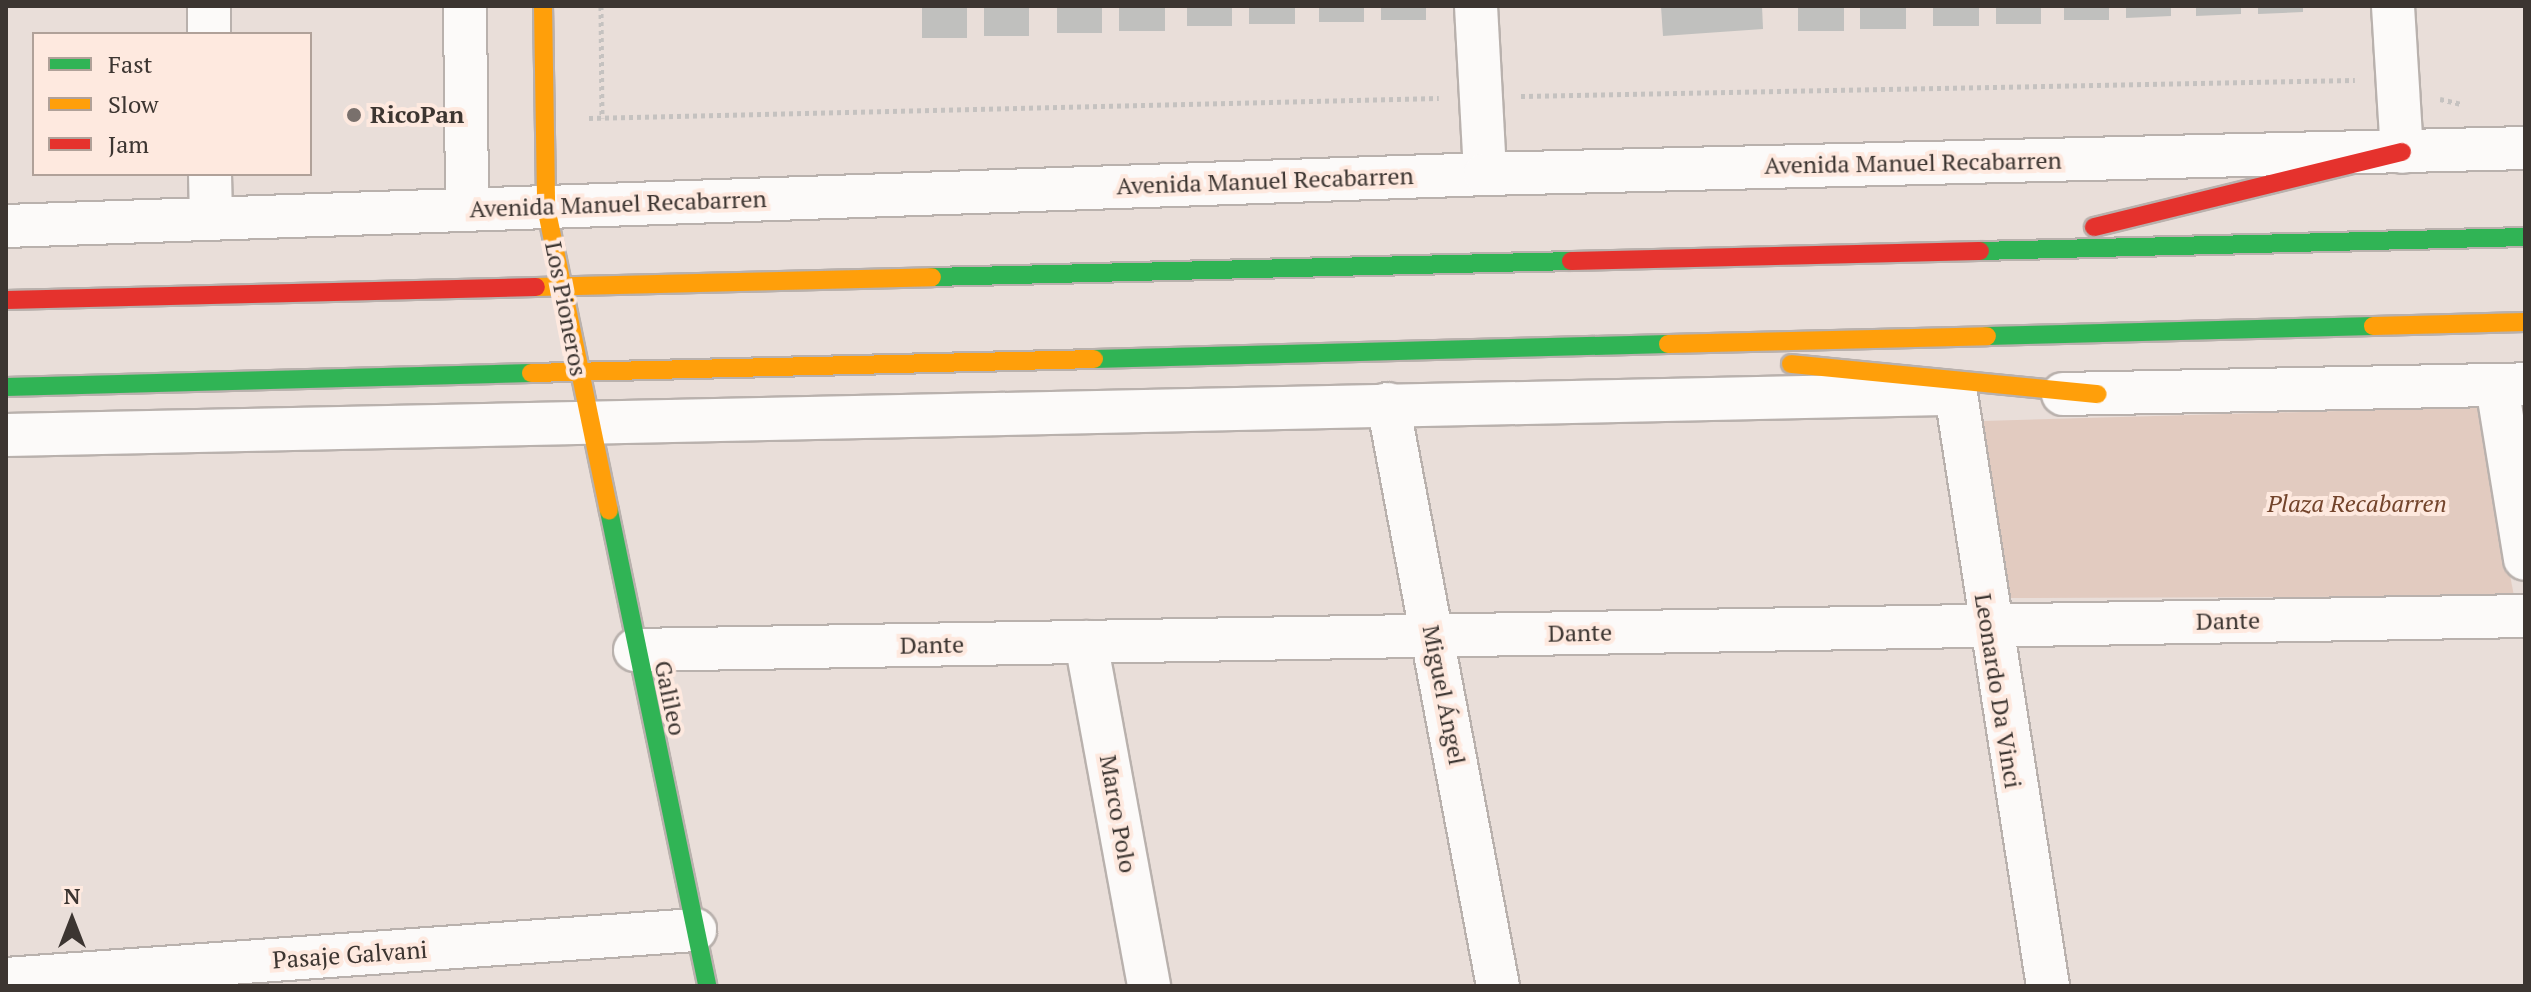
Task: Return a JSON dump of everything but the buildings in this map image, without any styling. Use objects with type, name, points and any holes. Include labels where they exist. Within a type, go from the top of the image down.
[{"type":"main road","name":"Los Pioneros","points":[[543,6],[546,207],[587,420]]},
{"type":"main road","points":[[2014,247],[2402,152]]},
{"type":"main road","points":[[6,300],[2014,247],[2525,237]]},
{"type":"main road","points":[[6,387],[579,376],[1593,345],[2525,322]]},
{"type":"main road","points":[[1593,345],[2098,394]]},
{"type":"main road","name":"Galileo","points":[[587,420],[707,986]]},
{"type":"street","points":[[209,6],[209,32]]},
{"type":"street","points":[[465,6],[467,210]]},
{"type":"street","points":[[1476,6],[1485,174]]},
{"type":"street","points":[[2393,6],[2402,152]]},
{"type":"street","name":"Avenida Manuel Recabarren","points":[[6,226],[1485,174],[2525,148]]},
{"type":"street","points":[[210,176],[211,218]]},
{"type":"street","points":[[6,435],[1388,404],[2511,385],[2525,559]]},
{"type":"street","name":"Leonardo Da Vinci","points":[[1956,394],[1986,626],[2048,986]]},
{"type":"street","name":"Miguel Ángel","points":[[1388,404],[1498,986]]},
{"type":"street","name":"Dante","points":[[635,650],[2525,616]]},
{"type":"street","name":"Marco Polo","points":[[1086,642],[1149,986]]},
{"type":"street","name":"Pasaje Galvani","points":[[6,979],[695,930]]},
{"type":"path","points":[[601,6],[602,118]]},
{"type":"path","points":[[545,120],[2398,79],[2435,98],[2478,106]]},
{"type":"green space","name":"Plaza Recabarren","points":[[2478,407],[2514,596],[2010,598],[1983,421]]},
{"type":"traffic: fast","points":[[1980,251],[2525,237]]},
{"type":"traffic: fast","points":[[932,277],[1571,261]]},
{"type":"traffic: fast","points":[[1987,336],[2373,326]]},
{"type":"traffic: fast","points":[[1094,359],[1668,344]]},
{"type":"traffic: fast","points":[[6,387],[531,373]]},
{"type":"traffic: fast","points":[[609,511],[707,986]]},
{"type":"traffic: slow","points":[[543,6],[546,207],[609,511]]},
{"type":"traffic: slow","points":[[536,287],[932,277]]},
{"type":"traffic: slow","points":[[2373,326],[2525,322]]},
{"type":"traffic: slow","points":[[1668,344],[1987,336]]},
{"type":"traffic: slow","points":[[531,373],[1094,359]]},
{"type":"traffic: slow","points":[[1791,364],[2098,394]]},
{"type":"traffic: jam","points":[[2094,227],[2402,152]]},
{"type":"traffic: jam","points":[[1571,261],[1980,251]]},
{"type":"traffic: jam","points":[[6,300],[536,287]]},
{"type":"place","name":"RicoPan","points":[[354,115]]}]
